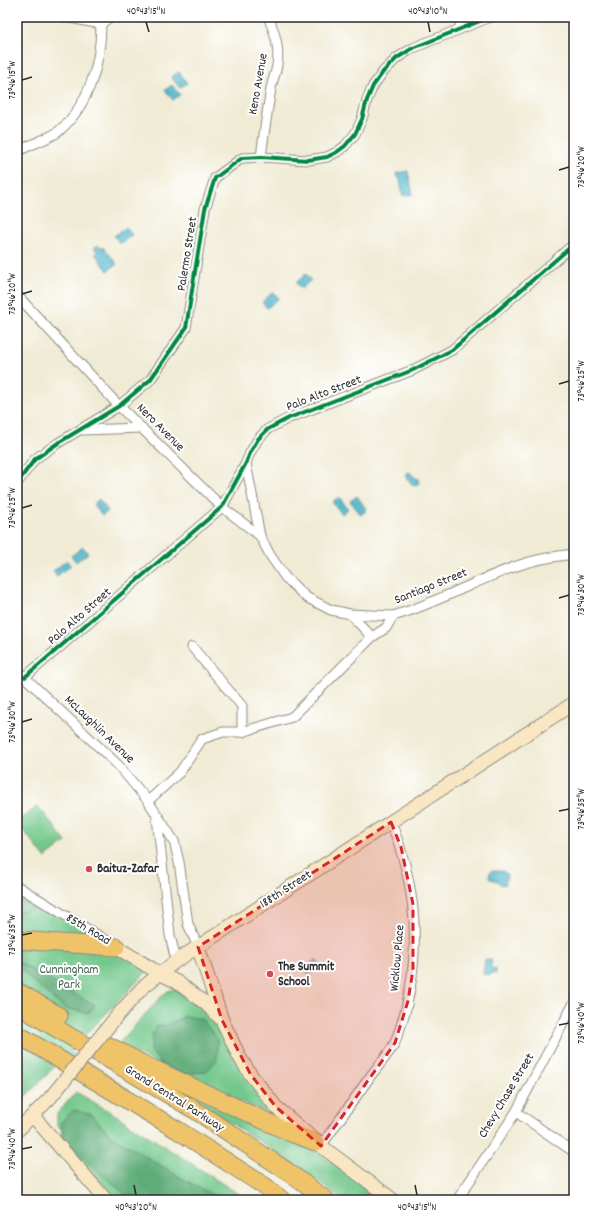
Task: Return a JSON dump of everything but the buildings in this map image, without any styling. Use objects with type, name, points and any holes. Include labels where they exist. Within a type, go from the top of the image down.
[{"type":"highway","points":[[17,940],[116,947]]},
{"type":"highway","points":[[17,991],[143,1064],[319,1144]]},
{"type":"highway","name":"Grand Central Parkway","points":[[17,1005],[198,1112],[287,1171],[326,1200]]},
{"type":"highway","name":"Grand Central Parkway","points":[[17,1034],[179,1131],[282,1200]]},
{"type":"highway","points":[[17,1047],[95,1080]]},
{"type":"street","points":[[65,17],[101,24]]},
{"type":"street","points":[[17,152],[58,132],[74,114],[85,95],[94,74],[99,57],[101,24],[110,17]]},
{"type":"street","name":"Keno Avenue","points":[[261,157],[271,87],[277,66],[278,56],[277,42],[268,17]]},
{"type":"street","points":[[460,29],[461,17]]},
{"type":"street","name":"Palermo Street","points":[[17,483],[35,459],[58,443],[82,430],[119,406],[150,380],[186,328],[205,209],[215,178],[242,158],[261,157],[308,160],[327,157],[337,152],[356,134],[373,86],[383,72],[397,58],[413,48],[489,17]]},
{"type":"street","name":"Palo Alto Street","points":[[25,677],[222,508],[258,439],[268,429],[289,418],[413,370],[452,350],[574,244]]},
{"type":"street","name":"Nero Avenue","points":[[17,295],[119,406],[222,508],[260,536]]},
{"type":"street","name":"Palermo Street","points":[[82,430],[142,428]]},
{"type":"street","name":"Nero Avenue","points":[[246,463],[260,536],[270,555],[285,577],[306,597],[330,610],[350,614],[393,616]]},
{"type":"street","name":"Santiago Street","points":[[148,801],[180,772],[202,739],[223,732],[242,732],[292,717],[372,637],[386,628],[393,616],[411,611],[505,570],[527,563],[574,554]]},
{"type":"street","points":[[350,614],[372,637]]},
{"type":"street","points":[[192,646],[242,706],[242,732]]},
{"type":"street","name":"McLaughlin Avenue","points":[[17,670],[118,765],[139,788],[157,814],[174,841],[179,862],[188,924],[198,947]]},
{"type":"street","name":"188th Street","points":[[33,1116],[50,1098],[117,1016],[142,988],[159,973],[574,703]]},
{"type":"street","name":"McLaughlin Avenue","points":[[157,814],[170,935],[176,961]]},
{"type":"street","name":"Wicklow Place","points":[[319,1144],[395,1043],[408,1001],[413,970],[415,930],[414,904],[401,847],[391,822]]},
{"type":"street","name":"85th Road","points":[[17,886],[159,973]]},
{"type":"street","points":[[198,947],[222,1020],[240,1058],[263,1092],[276,1107],[319,1144],[393,1200]]},
{"type":"street","points":[[159,973],[189,990],[222,1020]]},
{"type":"street","name":"Chevy Chase Street","points":[[457,1200],[516,1112],[574,1003]]},
{"type":"street","points":[[516,1112],[574,1152]]},
{"type":"street","points":[[17,1131],[33,1116],[106,1200]]},
{"type":"highlighted area","points":[[391,822],[401,847],[413,904],[413,970],[408,1001],[395,1043],[321,1146],[276,1107],[251,1075],[222,1020],[198,947]]},
{"type":"green space","points":[[38,806],[66,842],[45,858],[17,822]]},
{"type":"green space","name":"Cunningham Park","points":[[17,892],[155,963],[70,1051],[130,1091],[66,1055],[17,1105]]},
{"type":"green space","points":[[17,897],[24,900],[34,909],[17,913]]},
{"type":"green space","points":[[17,961],[95,1005],[88,1013],[64,1008],[29,978],[17,964]]},
{"type":"green space","points":[[177,987],[216,1020],[225,1043],[242,1070],[269,1106],[266,1113],[117,1045],[164,994],[170,990],[174,990]]},
{"type":"green space","points":[[185,1016],[202,1019],[217,1039],[217,1060],[205,1072],[184,1074],[161,1064],[150,1050],[156,1026],[167,1025]]},
{"type":"green space","points":[[134,1065],[295,1140],[335,1164],[385,1200],[343,1200],[274,1151],[226,1120]]},
{"type":"green space","points":[[76,1092],[117,1116],[248,1200],[118,1200],[60,1137],[64,1130],[57,1126],[57,1114]]},
{"type":"green space","points":[[74,1110],[92,1115],[110,1135],[195,1186],[224,1200],[142,1200],[135,1196],[126,1195],[62,1139],[61,1122]]},
{"type":"water","points":[[179,72],[187,83],[180,88],[171,77]]},
{"type":"water","points":[[172,85],[180,95],[173,100],[165,90]]},
{"type":"water","points":[[408,171],[413,194],[403,196],[399,177],[397,177],[396,173]]},
{"type":"water","points":[[126,227],[132,235],[120,244],[114,236]]},
{"type":"water","points":[[98,245],[101,248],[103,247],[117,264],[108,271],[95,254],[97,252],[94,248]]},
{"type":"water","points":[[306,274],[311,280],[301,289],[296,283]]},
{"type":"water","points":[[273,292],[279,298],[267,308],[262,302]]},
{"type":"water","points":[[410,472],[418,479],[419,483],[416,486],[412,485],[405,477],[407,473]]},
{"type":"water","points":[[357,496],[367,510],[361,515],[350,501]]},
{"type":"water","points":[[339,497],[348,509],[342,514],[332,502]]},
{"type":"water","points":[[99,499],[108,511],[102,516],[93,504]]},
{"type":"water","points":[[83,547],[88,553],[76,562],[71,556]]},
{"type":"water","points":[[67,560],[71,565],[57,576],[53,571]]},
{"type":"water","points":[[491,871],[502,871],[506,873],[507,877],[505,884],[501,885],[498,881],[490,879],[489,875]]},
{"type":"water","points":[[316,959],[321,967],[309,975],[304,968]]},
{"type":"water","points":[[485,960],[492,960],[491,968],[496,969],[496,974],[483,974]]},
{"type":"cycle path","points":[[17,483],[35,459],[58,443],[119,406],[150,380],[186,328],[205,209],[215,178],[242,158],[261,157],[308,160],[327,157],[337,152],[345,146],[355,134],[362,119],[367,100],[373,86],[383,72],[397,58],[413,48],[490,17]]},
{"type":"cycle path","points":[[25,677],[222,507],[258,439],[268,429],[289,418],[413,370],[452,350],[574,244]]},
{"type":"place","name":"Baituz-Zafar","points":[[89,869]]},
{"type":"place","name":"The Summit School","points":[[270,974]]}]
